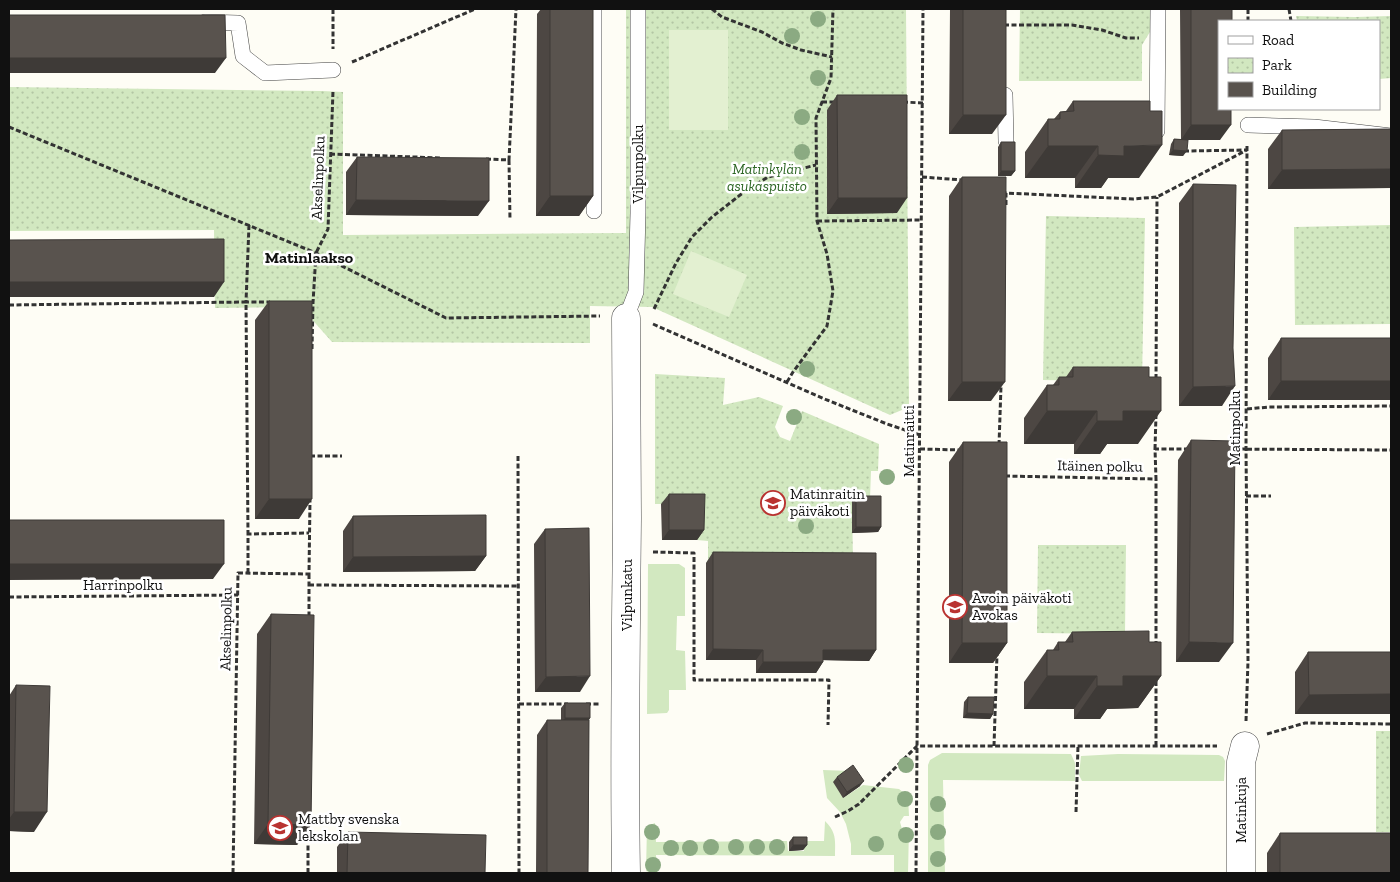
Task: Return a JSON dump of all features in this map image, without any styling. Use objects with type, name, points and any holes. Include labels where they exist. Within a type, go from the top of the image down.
[{"type":"street","name":"Vilpunkatu","points":[[626,873],[626,382],[637,320]]},
{"type":"street","name":"Matinkuja","points":[[1241,873],[1241,762],[1256,740]]},
{"type":"lane","points":[[594,9],[594,211]]},
{"type":"lane","name":"Vilpunpolku","points":[[637,320],[638,9]]},
{"type":"lane","points":[[1157,132],[1158,9]]},
{"type":"lane","points":[[188,22],[238,23],[243,56],[265,73],[333,70]]},
{"type":"lane","points":[[1005,83],[1006,141]]},
{"type":"lane","points":[[1248,125],[1314,127],[1391,136]]},
{"type":"path","name":"Akselinpolku","points":[[312,351],[316,253],[328,229],[333,70],[332,9]]},
{"type":"path","points":[[333,70],[475,9]]},
{"type":"path","points":[[510,220],[510,160],[516,9]]},
{"type":"path","points":[[712,9],[722,17],[762,32],[782,44],[832,57]]},
{"type":"path","points":[[787,382],[827,326],[833,291],[817,221],[816,165],[816,118],[831,78],[833,9]]},
{"type":"path","name":"Matinraitti","points":[[916,873],[923,9]]},
{"type":"path","points":[[1004,25],[1072,25],[1102,30],[1126,38],[1158,37]]},
{"type":"path","points":[[822,102],[841,102]]},
{"type":"path","points":[[897,102],[922,102]]},
{"type":"path","name":"Matinpolku","points":[[1248,125],[1246,449],[1248,661],[1256,740]]},
{"type":"path","points":[[9,127],[316,253],[446,318],[607,316],[637,320],[887,424],[920,435]]},
{"type":"path","points":[[1184,151],[1247,150]]},
{"type":"path","points":[[999,189],[1006,193],[1133,199],[1157,197],[1247,150]]},
{"type":"path","points":[[330,154],[450,158]]},
{"type":"path","points":[[480,159],[510,160]]},
{"type":"path","points":[[637,320],[692,237],[712,217],[744,192],[768,177],[816,165]]},
{"type":"path","points":[[922,177],[966,181]]},
{"type":"path","points":[[1005,213],[1006,193]]},
{"type":"path","points":[[1156,381],[1157,197]]},
{"type":"path","points":[[817,221],[922,220]]},
{"type":"path","points":[[248,573],[246,302],[250,225]]},
{"type":"path","points":[[9,305],[274,302]]},
{"type":"path","points":[[999,452],[1001,382]]},
{"type":"path","points":[[1247,409],[1268,407],[1391,406]]},
{"type":"path","points":[[1155,449],[1156,410]]},
{"type":"path","points":[[310,447],[310,456],[342,456]]},
{"type":"path","points":[[920,449],[969,451]]},
{"type":"path","name":"Itäinen polku","points":[[1001,476],[1156,479],[1155,449],[1192,449]]},
{"type":"path","points":[[1228,449],[1391,450]]},
{"type":"path","points":[[518,456],[519,873]]},
{"type":"path","points":[[1156,479],[1156,647]]},
{"type":"path","points":[[309,625],[310,495]]},
{"type":"path","points":[[1246,496],[1271,496]]},
{"type":"path","points":[[248,534],[309,533]]},
{"type":"path","points":[[645,552],[694,553],[694,680],[829,680],[828,724]]},
{"type":"path","name":"Akselinpolku","points":[[233,873],[238,573],[308,574]]},
{"type":"path","points":[[309,585],[518,586]]},
{"type":"path","name":"Harrinpolku","points":[[9,597],[238,595]]},
{"type":"path","points":[[994,746],[997,650]]},
{"type":"path","points":[[1156,677],[1156,746]]},
{"type":"path","points":[[519,704],[568,704]]},
{"type":"path","points":[[578,704],[608,704]]},
{"type":"path","points":[[835,817],[859,804],[917,746],[1156,746],[1256,740],[1305,723],[1391,724]]},
{"type":"path","points":[[1076,812],[1078,746]]},
{"type":"path","points":[[308,824],[308,873]]},
{"type":"green space","name":"Matinkylän asukaspuisto","points":[[626,9],[906,9],[909,407],[890,415],[652,307],[590,306],[590,343],[332,342],[301,307],[215,308],[214,230],[9,231],[9,87],[343,92],[343,235],[626,233]]},
{"type":"green space","points":[[1020,9],[1153,9],[1153,27],[1142,45],[1142,81],[1019,81]]},
{"type":"green space","points":[[1296,16],[1391,16],[1391,78],[1380,79],[1380,20],[1297,20]]},
{"type":"green space","points":[[669,30],[728,30],[728,130],[669,130]]},
{"type":"green space","points":[[1046,216],[1145,218],[1142,382],[1043,380]]},
{"type":"green space","points":[[1391,225],[1391,324],[1295,325],[1294,227]]},
{"type":"green space","points":[[691,251],[747,275],[729,317],[673,294]]},
{"type":"green space","points":[[655,374],[725,378],[723,405],[759,397],[783,406],[775,427],[780,437],[790,441],[802,411],[879,444],[878,471],[871,471],[870,498],[852,499],[853,563],[706,563],[708,560],[708,541],[697,540],[661,504],[655,504]]},
{"type":"green space","points":[[1038,545],[1126,545],[1125,634],[1037,633]]},
{"type":"green space","points":[[648,564],[679,564],[685,568],[685,616],[677,616],[676,650],[685,651],[686,690],[669,690],[669,710],[667,713],[647,714]]},
{"type":"green space","points":[[1376,731],[1391,731],[1391,832],[1376,832]]},
{"type":"green space","points":[[942,753],[1071,754],[1075,763],[1075,781],[943,780],[945,873],[928,873],[928,765],[930,760]]},
{"type":"green space","points":[[1118,754],[1219,755],[1225,761],[1224,781],[1082,781],[1079,775],[1081,756]]},
{"type":"green space","points":[[823,770],[850,771],[843,798],[863,785],[899,789],[908,796],[909,816],[904,816],[900,822],[902,829],[909,829],[908,873],[894,873],[894,855],[851,855],[851,844],[846,824],[840,812],[827,798]]},
{"type":"green space","points":[[825,821],[833,833],[835,856],[656,855],[657,873],[646,871],[647,826],[655,823],[656,842],[787,841],[788,851],[804,851],[804,841],[824,841]]},
{"type":"building","points":[[550,9],[593,9],[593,196],[550,196]]},
{"type":"building","points":[[963,9],[1006,9],[1006,115],[963,115]]},
{"type":"building","points":[[1191,9],[1232,9],[1232,20],[1218,20],[1218,110],[1231,110],[1231,125],[1191,125]]},
{"type":"building","points":[[9,15],[225,15],[226,58],[9,58]]},
{"type":"building","points":[[837,95],[907,95],[907,198],[838,198]]},
{"type":"building","points":[[1073,101],[1150,101],[1150,111],[1162,111],[1162,145],[1124,146],[1124,156],[1098,155],[1098,146],[1048,146],[1048,119],[1060,119],[1060,112],[1074,111]]},
{"type":"building","points":[[1391,129],[1391,169],[1282,170],[1282,130]]},
{"type":"building","points":[[1174,139],[1188,140],[1187,151],[1173,150]]},
{"type":"building","points":[[1001,142],[1015,142],[1015,171],[1001,171]]},
{"type":"building","points":[[357,157],[489,158],[489,201],[356,200]]},
{"type":"building","points":[[962,177],[1006,177],[1005,382],[962,382]]},
{"type":"building","points":[[1193,184],[1236,185],[1233,348],[1235,386],[1193,387]]},
{"type":"building","points":[[224,239],[224,282],[9,282],[9,240]]},
{"type":"building","points":[[269,301],[312,301],[312,499],[269,499]]},
{"type":"building","points":[[1281,338],[1391,338],[1391,381],[1281,381]]},
{"type":"building","points":[[1073,367],[1149,367],[1149,377],[1161,377],[1161,411],[1123,411],[1123,421],[1097,421],[1097,411],[1047,411],[1047,385],[1059,385],[1059,377],[1073,377]]},
{"type":"building","points":[[1191,440],[1235,441],[1233,643],[1189,642]]},
{"type":"building","points":[[963,442],[1007,442],[1007,643],[962,643]]},
{"type":"building","points":[[669,494],[705,494],[704,530],[669,530]]},
{"type":"building","points":[[856,496],[881,496],[881,527],[856,527]]},
{"type":"building","points":[[486,515],[486,556],[353,557],[353,516]]},
{"type":"building","points":[[9,520],[224,520],[224,564],[9,564]]},
{"type":"building","points":[[589,528],[590,676],[546,677],[545,529]]},
{"type":"building","points":[[713,552],[876,553],[876,650],[823,650],[823,662],[763,662],[763,650],[713,649]]},
{"type":"building","points":[[271,614],[314,615],[311,825],[268,824]]},
{"type":"building","points":[[1149,631],[1149,642],[1161,642],[1161,676],[1123,676],[1123,686],[1097,686],[1097,676],[1047,676],[1047,650],[1059,650],[1058,642],[1073,642],[1072,632]]},
{"type":"building","points":[[1308,652],[1391,652],[1391,694],[1309,695]]},
{"type":"building","points":[[16,685],[50,686],[47,812],[14,812]]},
{"type":"building","points":[[968,697],[994,697],[993,714],[967,713]]},
{"type":"building","points":[[565,703],[590,703],[590,718],[565,718]]},
{"type":"building","points":[[547,720],[589,720],[588,873],[547,873]]},
{"type":"building","points":[[853,765],[864,781],[847,792],[837,777]]},
{"type":"building","points":[[348,832],[486,835],[485,873],[347,873]]},
{"type":"building","points":[[1280,833],[1391,833],[1391,873],[1280,873]]},
{"type":"building","points":[[793,837],[807,837],[807,845],[793,845]]},
{"type":"place","name":"Matinraitin päiväkoti","points":[[773,503]]},
{"type":"place","name":"Avoin päiväkoti Avokas","points":[[955,607]]},
{"type":"place","name":"Mattby svenska lekskolan","points":[[280,828]]},
{"type":"district","name":"Matinlaakso","points":[[309,257]]}]
